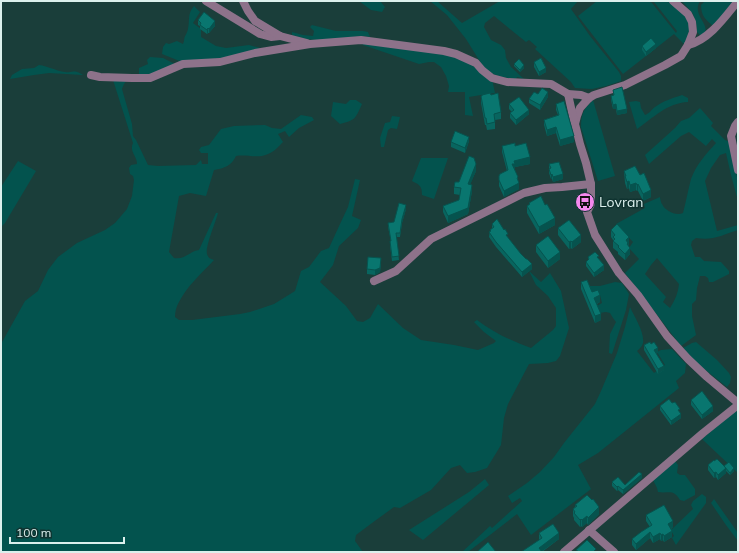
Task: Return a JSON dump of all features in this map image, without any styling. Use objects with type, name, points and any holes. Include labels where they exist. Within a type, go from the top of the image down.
[{"type":"street","points":[[206,1],[260,34],[271,37],[280,36]]},
{"type":"street","points":[[243,1],[255,21],[280,36],[310,44]]},
{"type":"street","points":[[575,124],[580,108],[589,98],[625,85],[681,56],[688,45],[693,32],[692,22],[688,14],[673,1]]},
{"type":"street","points":[[688,45],[694,44],[721,23],[738,1]]},
{"type":"street","points":[[91,75],[100,77],[150,78],[183,64],[220,62],[255,53],[310,44],[361,40],[444,51],[456,54],[476,63],[492,78],[507,82],[551,84],[568,94],[589,98]]},
{"type":"street","points":[[564,552],[738,404],[707,377],[667,336],[638,295],[619,273],[595,235],[587,212],[591,204],[591,184],[568,94]]},
{"type":"street","points":[[738,122],[731,136],[738,170]]},
{"type":"street","points":[[374,281],[396,271],[430,239],[524,193],[545,188],[591,184]]},
{"type":"street","points":[[589,530],[614,552]]},
{"type":"shaded area","points":[[359,1],[380,1],[385,7],[382,12],[371,10]]},
{"type":"shaded area","points":[[430,1],[437,1],[462,23],[500,1],[578,1],[571,9],[590,36],[619,72],[621,81],[592,89],[575,88],[571,82],[535,49],[537,47],[529,40],[526,42],[494,16],[485,23],[484,27],[491,40],[501,45],[505,50],[506,58],[511,67],[524,79],[517,77],[516,80],[493,74],[484,68],[466,39],[447,15]]},
{"type":"shaded area","points":[[597,1],[648,1],[652,3],[676,33],[677,31],[652,1],[669,1],[680,8],[689,22],[686,46],[674,34],[623,74],[578,16]]},
{"type":"shaded area","points":[[682,1],[700,1],[698,11],[705,28],[703,36],[697,32],[693,14]]},
{"type":"shaded area","points":[[705,1],[734,1],[713,26],[706,20],[702,12],[701,5]]},
{"type":"shaded area","points":[[194,6],[200,12],[193,23],[201,29],[201,37],[216,46],[226,48],[249,45],[260,48],[224,58],[182,62],[162,54],[163,47],[166,43],[169,44],[177,41],[183,44],[188,29],[190,14]]},
{"type":"shaded area","points":[[312,25],[336,31],[368,32],[370,37],[364,36],[318,40],[306,39],[292,35],[292,32],[313,36],[314,31],[310,27]]},
{"type":"shaded area","points":[[362,43],[444,53],[462,58],[492,79],[495,93],[469,97],[473,116],[465,115],[465,92],[448,92],[449,86],[446,76],[441,67],[434,62],[419,64],[363,45]]},
{"type":"shaded area","points":[[150,57],[163,58],[177,65],[155,74],[139,75],[139,68],[148,64],[147,60]]},
{"type":"shaded area","points":[[39,65],[62,71],[76,72],[83,75],[49,73],[10,79],[12,75],[22,69],[34,68]]},
{"type":"shaded area","points":[[113,80],[127,80],[122,89],[132,124],[133,136],[148,165],[196,165],[201,160],[202,164],[208,164],[208,153],[201,153],[199,150],[201,147],[209,145],[221,129],[234,126],[265,125],[272,128],[281,129],[301,115],[312,117],[314,120],[299,128],[289,137],[285,131],[278,134],[283,142],[270,153],[261,156],[236,156],[227,166],[214,170],[206,196],[190,193],[179,196],[169,252],[174,258],[181,258],[199,250],[216,213],[218,213],[207,251],[208,256],[214,260],[182,296],[175,313],[175,317],[179,320],[192,320],[250,312],[274,304],[295,291],[301,271],[309,267],[321,251],[329,248],[348,207],[355,179],[360,180],[352,216],[361,220],[358,228],[339,246],[333,265],[320,282],[346,306],[357,321],[363,322],[370,318],[378,304],[403,328],[421,340],[478,350],[494,343],[496,341],[474,322],[477,320],[503,336],[531,348],[556,326],[556,308],[548,296],[536,285],[529,271],[541,282],[550,273],[561,291],[569,328],[560,356],[556,361],[529,364],[508,404],[504,418],[501,445],[487,468],[467,473],[460,465],[451,468],[431,490],[400,508],[394,507],[356,535],[355,541],[363,552],[1,552],[1,344],[25,301],[38,291],[48,270],[58,257],[77,243],[105,230],[115,223],[127,209],[132,196],[134,180],[133,176],[130,174],[129,168],[131,165],[137,164],[132,149],[133,143]]},
{"type":"shaded area","points":[[682,95],[688,98],[688,102],[673,105],[667,108],[637,129],[629,102],[640,102],[641,108],[645,115],[661,103]]},
{"type":"shaded area","points":[[350,100],[356,100],[362,104],[358,113],[352,120],[340,124],[331,116],[333,102],[346,104]]},
{"type":"shaded area","points":[[593,100],[615,176],[598,181],[581,127],[584,112]]},
{"type":"shaded area","points":[[700,108],[713,123],[711,126],[725,140],[730,142],[738,182],[738,201],[726,153],[720,155],[711,168],[705,181],[717,231],[738,225],[738,230],[707,239],[696,238],[692,241],[691,245],[695,257],[700,257],[704,261],[721,262],[729,271],[729,274],[713,282],[709,282],[708,278],[705,276],[700,276],[696,300],[692,304],[692,316],[696,335],[681,346],[625,273],[639,259],[629,248],[633,242],[616,224],[645,208],[644,204],[660,197],[663,207],[668,211],[677,214],[683,213],[693,174],[716,143],[712,139],[706,146],[689,132],[681,136],[649,164],[645,155],[681,121],[689,118]],"holes":[[[657,258],[679,284],[676,296],[670,308],[663,302],[666,297],[645,274]]]},
{"type":"shaded area","points":[[392,116],[400,117],[397,129],[391,128],[388,130],[384,147],[381,147],[380,138],[385,123],[390,122]]},
{"type":"shaded area","points":[[421,158],[448,158],[434,199],[422,195],[420,186],[412,181]]},
{"type":"shaded area","points":[[18,161],[36,171],[5,223],[1,227],[1,187]]},
{"type":"shaded area","points":[[615,282],[622,283],[629,294],[626,310],[612,354],[609,353],[610,334],[616,322],[610,313],[599,313],[597,306],[602,303],[600,295],[592,297],[588,286],[600,286]]},
{"type":"shaded area","points":[[630,307],[641,330],[643,339],[642,346],[637,351],[654,373],[665,365],[657,352],[661,350],[672,349],[686,364],[685,373],[676,381],[679,388],[598,453],[578,465],[591,489],[531,535],[517,514],[468,552],[462,552],[490,526],[492,528],[522,501],[520,498],[512,503],[508,496],[540,472],[554,457],[595,404],[617,353]]},
{"type":"shaded area","points":[[696,342],[717,360],[729,373],[731,377],[730,383],[727,387],[698,364],[683,348]]},
{"type":"shaded area","points":[[738,411],[738,473],[702,439],[734,412]]},
{"type":"shaded area","points":[[675,461],[678,465],[677,473],[680,475],[685,475],[695,489],[695,495],[684,501],[680,500],[673,493],[658,492],[653,480]]},
{"type":"shaded area","points":[[485,479],[489,485],[423,540],[409,530],[469,492]]},
{"type":"shaded area","points":[[702,494],[706,497],[706,503],[676,545],[672,538],[674,536],[671,530],[693,509],[691,505],[693,501]]},
{"type":"shaded area","points":[[714,499],[738,533],[738,541],[711,503]]},
{"type":"building","points":[[204,12],[215,21],[207,30],[200,25],[201,23],[198,20]]},
{"type":"building","points":[[651,38],[656,44],[646,52],[642,46]]},
{"type":"building","points":[[541,58],[546,68],[539,72],[534,62]]},
{"type":"building","points":[[519,59],[524,65],[520,70],[514,64]]},
{"type":"building","points":[[622,87],[627,109],[617,111],[616,104],[613,105],[611,96],[614,95],[613,90]]},
{"type":"building","points":[[542,88],[548,92],[540,105],[529,99],[534,92],[538,94]]},
{"type":"building","points":[[490,93],[491,95],[498,93],[501,112],[494,114],[495,122],[487,124],[481,96]]},
{"type":"building","points":[[519,97],[529,110],[516,120],[510,113],[514,110],[509,104]]},
{"type":"building","points":[[564,101],[574,136],[560,140],[556,127],[547,130],[544,120],[559,115],[556,104]]},
{"type":"building","points":[[455,131],[469,137],[465,148],[451,142]]},
{"type":"building","points":[[515,143],[515,146],[526,143],[530,157],[514,161],[515,164],[512,164],[519,183],[504,191],[499,180],[499,176],[508,170],[502,146]]},
{"type":"building","points":[[469,156],[474,158],[476,164],[468,184],[472,185],[468,208],[448,216],[443,206],[459,200],[461,188],[454,187],[455,182],[459,182]]},
{"type":"building","points":[[559,162],[563,174],[553,177],[549,169],[551,168],[549,164]]},
{"type":"building","points":[[635,166],[640,175],[644,173],[651,190],[643,194],[638,184],[637,185],[636,183],[630,185],[625,176],[624,171]]},
{"type":"building","points":[[541,196],[545,205],[547,204],[555,218],[539,227],[527,206],[530,204],[529,203]]},
{"type":"building","points":[[399,203],[406,205],[400,233],[396,233],[399,256],[392,257],[388,223],[394,222]]},
{"type":"building","points":[[497,219],[508,234],[506,235],[521,254],[532,264],[522,272],[489,232],[494,227],[492,224]]},
{"type":"building","points":[[569,220],[581,235],[572,242],[569,242],[558,228]]},
{"type":"building","points":[[617,224],[629,237],[626,240],[630,248],[625,254],[613,241],[615,239],[613,237],[615,235],[611,230]]},
{"type":"building","points":[[548,236],[560,252],[548,261],[536,245]]},
{"type":"building","points":[[595,252],[599,256],[597,257],[604,265],[594,273],[586,262],[589,259],[588,257]]},
{"type":"building","points":[[368,257],[381,258],[380,268],[375,270],[367,269]]},
{"type":"building","points":[[587,280],[592,292],[598,290],[600,295],[594,298],[601,314],[595,316],[581,282]]},
{"type":"building","points":[[650,342],[651,344],[654,342],[658,348],[654,350],[664,366],[658,369],[644,345]]},
{"type":"building","points":[[702,391],[713,406],[702,415],[691,400]]},
{"type":"building","points":[[669,399],[672,403],[675,402],[680,409],[678,410],[681,414],[671,421],[660,406]]},
{"type":"building","points":[[717,459],[726,468],[718,475],[716,472],[714,473],[708,465]]},
{"type":"building","points":[[729,462],[734,468],[730,473],[724,466]]},
{"type":"building","points":[[639,472],[642,474],[623,490],[612,482],[618,477],[625,485]]},
{"type":"building","points":[[587,495],[592,500],[593,499],[599,507],[588,518],[587,516],[580,520],[574,513],[575,512],[573,509],[577,506],[575,505]]},
{"type":"building","points":[[664,505],[673,521],[668,524],[672,531],[664,536],[660,533],[653,537],[650,532],[636,544],[632,539],[652,525],[646,515]]},
{"type":"building","points":[[553,524],[559,533],[539,548],[542,552],[521,552],[542,538],[539,533]]},
{"type":"building","points":[[587,540],[596,549],[593,552],[579,552],[576,550]]},
{"type":"building","points":[[488,542],[496,552],[477,552]]},
{"type":"place","name":"Lovran","points":[[585,202]]}]
